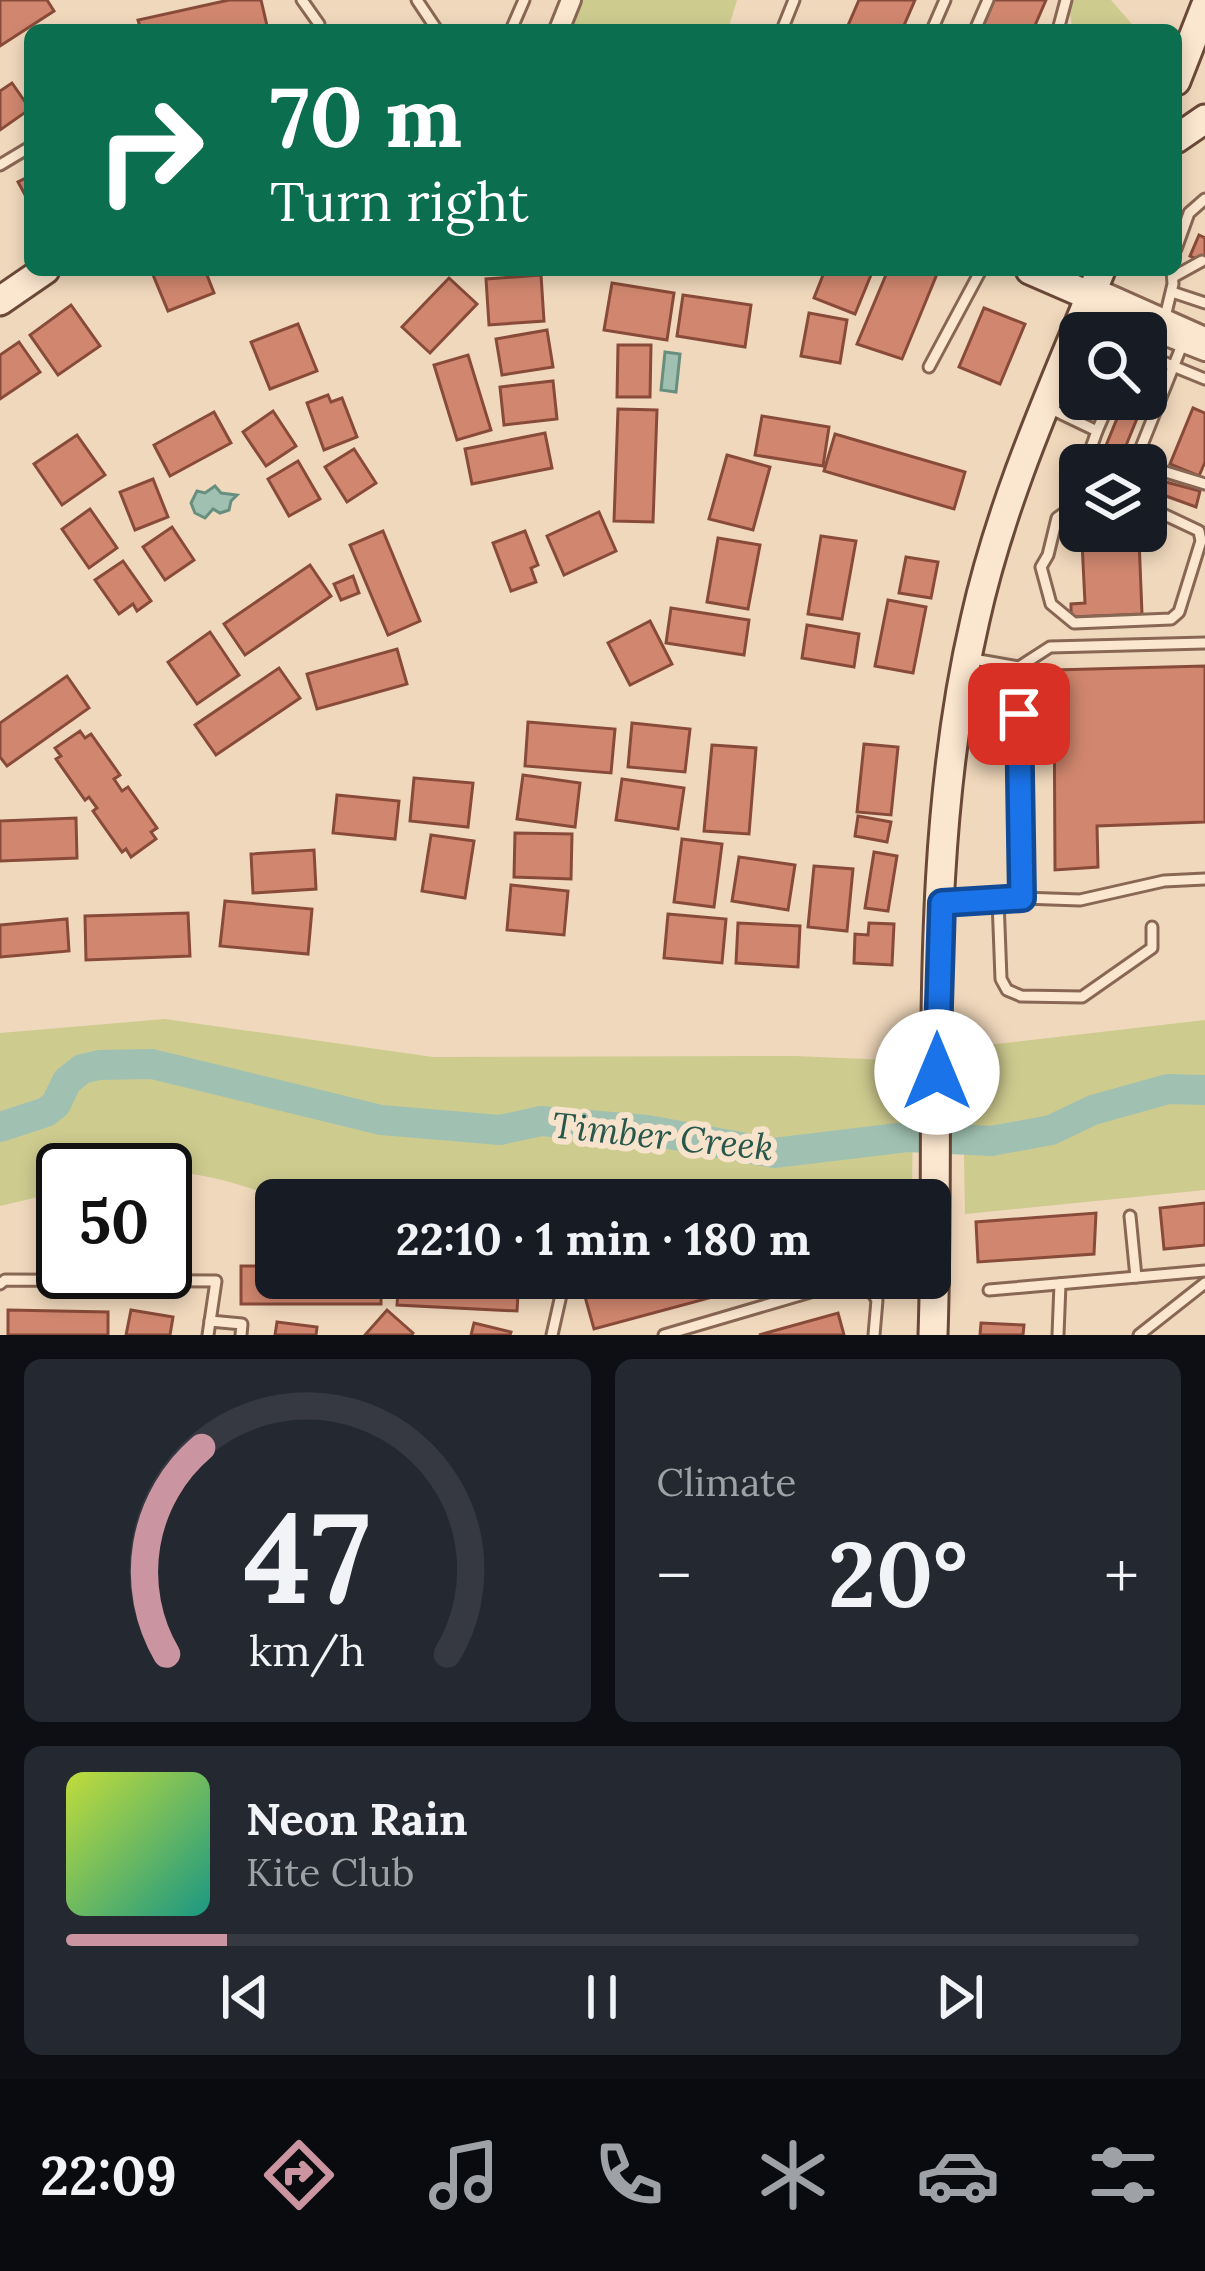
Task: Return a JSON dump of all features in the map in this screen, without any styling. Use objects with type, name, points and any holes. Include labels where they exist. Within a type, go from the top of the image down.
[{"type":"main road","points":[[1189,68],[1205,7]]},
{"type":"main road","points":[[0,302],[37,276]]},
{"type":"main road","points":[[933,1335],[937,1030],[951,759],[992,548],[1095,283],[1060,276]]},
{"type":"street","points":[[1095,283],[1104,292],[1149,312]]},
{"type":"street","points":[[1095,283],[1095,308],[1205,351]]},
{"type":"street","points":[[1167,320],[1205,337]]},
{"type":"lane","points":[[1202,201],[1205,215]]},
{"type":"lane","points":[[1182,232],[1189,213],[1202,201]]},
{"type":"lane","points":[[929,367],[978,276]]},
{"type":"lane","points":[[1167,312],[1172,276]]},
{"type":"lane","points":[[1172,292],[1205,302]]},
{"type":"lane","points":[[1147,444],[1182,345]]},
{"type":"lane","points":[[1167,364],[1205,380]]},
{"type":"lane","points":[[1044,405],[1097,431]]},
{"type":"lane","points":[[1092,444],[1102,420]]},
{"type":"lane","points":[[1167,473],[1205,484]]},
{"type":"lane","points":[[1059,517],[1041,567],[1052,604],[1074,622],[1172,619],[1179,613],[1201,541],[1199,531],[1167,516]]},
{"type":"lane","points":[[968,658],[1019,668],[1050,647],[1205,644]]},
{"type":"lane","points":[[1019,668],[1022,898]]},
{"type":"lane","points":[[942,903],[1080,900],[1164,881],[1205,879]]},
{"type":"lane","points":[[998,900],[1001,979],[1007,990],[1021,996],[1082,998],[1152,948],[1152,927]]},
{"type":"lane","points":[[1130,1216],[1136,1276]]},
{"type":"lane","points":[[988,1290],[1205,1270]]},
{"type":"lane","points":[[0,1284],[5,1280],[216,1281],[208,1335]]},
{"type":"lane","points":[[664,1335],[841,1283],[872,1291],[878,1300],[874,1335]]},
{"type":"lane","points":[[1139,1335],[1205,1283]]},
{"type":"lane","points":[[1058,1335],[1060,1284]]},
{"type":"lane","points":[[552,1335],[560,1299]]},
{"type":"lane","points":[[210,1322],[242,1324],[241,1335]]},
{"type":"shaded area","points":[[581,0],[737,0],[730,24],[570,24]]},
{"type":"shaded area","points":[[1067,0],[1111,0],[1132,24],[1072,24]]},
{"type":"shaded area","points":[[665,352],[680,354],[676,392],[661,390]]},
{"type":"shaded area","points":[[215,486],[221,493],[237,495],[229,510],[213,509],[205,518],[195,513],[191,503],[197,491],[205,493]]},
{"type":"shaded area","points":[[165,1019],[433,1057],[794,1056],[914,1061],[912,1179],[255,1179],[255,1190],[192,1174],[192,1143],[36,1143],[36,1197],[0,1206],[0,1033]]},
{"type":"shaded area","points":[[1205,1020],[1205,1190],[965,1214],[962,1048]]},
{"type":"building","points":[[0,0],[47,0],[54,11],[34,24],[24,24],[24,30],[0,46]]},
{"type":"building","points":[[229,0],[261,0],[267,24],[139,24],[138,20]]},
{"type":"building","points":[[859,0],[915,0],[905,24],[849,24]]},
{"type":"building","points":[[993,0],[1046,0],[1036,24],[983,24]]},
{"type":"building","points":[[12,83],[24,100],[24,113],[0,130],[0,91]]},
{"type":"building","points":[[1199,235],[1205,238],[1205,263],[1190,256]]},
{"type":"building","points":[[153,276],[207,276],[214,293],[168,311]]},
{"type":"building","points":[[541,276],[544,321],[489,325],[486,279]]},
{"type":"building","points":[[823,276],[871,276],[855,314],[814,298]]},
{"type":"building","points":[[885,276],[936,276],[902,359],[857,344]]},
{"type":"building","points":[[449,278],[477,304],[430,353],[402,327]]},
{"type":"building","points":[[612,283],[674,293],[667,340],[604,330]]},
{"type":"building","points":[[683,295],[751,305],[745,347],[677,336]]},
{"type":"building","points":[[71,305],[100,346],[58,375],[30,335]]},
{"type":"building","points":[[984,308],[1025,324],[1000,384],[959,367]]},
{"type":"building","points":[[809,313],[847,320],[840,363],[801,356]]},
{"type":"building","points":[[298,324],[317,371],[270,389],[251,342]]},
{"type":"building","points":[[547,330],[553,367],[502,375],[496,339]]},
{"type":"building","points":[[19,342],[40,372],[0,399],[0,355]]},
{"type":"building","points":[[618,345],[651,345],[650,397],[617,397]]},
{"type":"building","points":[[468,355],[491,430],[457,440],[434,365]]},
{"type":"building","points":[[553,381],[557,419],[504,425],[500,387]]},
{"type":"building","points":[[328,395],[331,402],[342,398],[357,437],[324,450],[307,403]]},
{"type":"building","points":[[1193,408],[1205,413],[1205,462],[1199,476],[1170,464]]},
{"type":"building","points":[[618,409],[657,410],[653,522],[614,521]]},
{"type":"building","points":[[273,411],[296,446],[266,466],[243,432]]},
{"type":"building","points":[[214,412],[231,443],[170,476],[154,445]]},
{"type":"building","points":[[762,416],[829,427],[823,466],[755,455]]},
{"type":"building","points":[[1116,420],[1136,420],[1127,444],[1107,444]]},
{"type":"building","points":[[545,433],[552,468],[472,484],[465,449]]},
{"type":"building","points":[[835,434],[965,472],[954,509],[824,471]]},
{"type":"building","points":[[77,435],[105,475],[62,505],[34,464]]},
{"type":"building","points":[[354,449],[376,483],[347,502],[325,467]]},
{"type":"building","points":[[727,455],[770,467],[753,530],[709,519]]},
{"type":"building","points":[[298,461],[320,499],[289,516],[268,479]]},
{"type":"building","points":[[153,479],[168,517],[135,530],[120,492]]},
{"type":"building","points":[[1167,482],[1200,491],[1196,507],[1167,496]]},
{"type":"building","points":[[90,509],[117,548],[89,568],[62,529]]},
{"type":"building","points":[[599,512],[616,551],[564,575],[547,536]]},
{"type":"building","points":[[172,527],[194,560],[165,580],[143,547]]},
{"type":"building","points":[[383,531],[420,621],[388,635],[350,545]]},
{"type":"building","points":[[525,531],[538,565],[531,568],[536,582],[511,591],[493,543]]},
{"type":"building","points":[[821,536],[856,541],[842,619],[808,614]]},
{"type":"building","points":[[718,538],[760,545],[748,609],[707,602]]},
{"type":"building","points":[[1082,552],[1140,552],[1142,614],[1071,617],[1071,604],[1085,603]]},
{"type":"building","points":[[906,557],[938,562],[931,598],[899,593]]},
{"type":"building","points":[[123,561],[151,601],[137,611],[133,604],[119,614],[95,580]]},
{"type":"building","points":[[310,565],[331,596],[245,655],[224,624]]},
{"type":"building","points":[[353,576],[359,593],[341,600],[334,584]]},
{"type":"building","points":[[888,600],[926,607],[913,673],[875,666]]},
{"type":"building","points":[[671,608],[749,620],[744,655],[666,643]]},
{"type":"building","points":[[650,621],[672,664],[630,685],[608,643]]},
{"type":"building","points":[[807,625],[859,634],[854,667],[802,658]]},
{"type":"building","points":[[210,632],[239,675],[197,704],[168,662]]},
{"type":"building","points":[[397,649],[407,684],[317,709],[307,674]]},
{"type":"building","points":[[1205,666],[1205,822],[1097,826],[1098,867],[1055,870],[1054,670]]},
{"type":"building","points":[[279,668],[300,698],[216,755],[195,725]]},
{"type":"building","points":[[67,676],[89,708],[7,766],[0,757],[0,723]]},
{"type":"building","points":[[528,722],[615,729],[611,773],[525,766]]},
{"type":"building","points":[[632,723],[690,729],[685,772],[628,767]]},
{"type":"building","points":[[80,731],[85,738],[91,734],[120,775],[114,779],[122,791],[128,787],[157,828],[151,832],[156,839],[131,857],[126,849],[122,852],[93,811],[97,808],[89,797],[85,800],[56,759],[61,756],[55,748]]},
{"type":"building","points":[[864,744],[898,747],[891,815],[857,812]]},
{"type":"building","points":[[712,745],[756,748],[749,834],[704,831]]},
{"type":"building","points":[[523,775],[580,783],[575,827],[517,819]]},
{"type":"building","points":[[414,778],[473,783],[468,827],[410,821]]},
{"type":"building","points":[[622,779],[684,788],[678,829],[616,820]]},
{"type":"building","points":[[337,795],[399,801],[395,839],[333,833]]},
{"type":"building","points":[[858,816],[891,822],[887,842],[855,836]]},
{"type":"building","points":[[76,818],[77,858],[0,861],[0,821]]},
{"type":"building","points":[[515,833],[572,834],[571,879],[514,877]]},
{"type":"building","points":[[431,835],[474,841],[465,898],[422,891]]},
{"type":"building","points":[[682,839],[722,844],[714,907],[674,902]]},
{"type":"building","points":[[314,850],[316,889],[253,893],[251,854]]},
{"type":"building","points":[[874,852],[897,856],[888,911],[865,908]]},
{"type":"building","points":[[739,857],[795,865],[788,910],[732,901]]},
{"type":"building","points":[[814,866],[853,869],[847,931],[808,927]]},
{"type":"building","points":[[511,885],[568,891],[564,935],[507,930]]},
{"type":"building","points":[[225,901],[312,909],[308,954],[220,946]]},
{"type":"building","points":[[188,913],[190,956],[86,960],[85,916]]},
{"type":"building","points":[[668,914],[726,919],[722,963],[664,958]]},
{"type":"building","points":[[67,919],[69,951],[0,957],[0,925]]},
{"type":"building","points":[[738,923],[800,926],[798,967],[736,963]]},
{"type":"building","points":[[869,923],[894,924],[892,965],[854,963],[855,934],[868,935]]},
{"type":"building","points":[[1205,1203],[1205,1245],[1164,1249],[1160,1208]]},
{"type":"building","points":[[1096,1213],[1094,1254],[978,1262],[976,1222]]},
{"type":"building","points":[[241,1266],[255,1266],[255,1299],[381,1299],[381,1304],[241,1304]]},
{"type":"building","points":[[397,1299],[518,1299],[517,1311],[397,1305]]},
{"type":"building","points":[[586,1299],[705,1299],[594,1329]]},
{"type":"building","points":[[8,1310],[108,1312],[108,1335],[8,1335]]},
{"type":"building","points":[[131,1310],[173,1317],[170,1335],[126,1335]]},
{"type":"building","points":[[387,1310],[413,1333],[412,1335],[365,1335]]},
{"type":"building","points":[[838,1313],[844,1335],[759,1335]]},
{"type":"building","points":[[277,1322],[317,1327],[316,1335],[275,1335]]},
{"type":"building","points":[[474,1323],[511,1332],[471,1335]]},
{"type":"building","points":[[981,1323],[1024,1325],[1023,1335],[980,1335]]},
{"type":"waterway","name":"Timber Creek","points":[[0,1127],[46,1112],[56,1104],[67,1081],[82,1069],[99,1065],[152,1064],[381,1120],[500,1130],[541,1121],[647,1130],[774,1153],[907,1137],[991,1141],[1051,1130],[1093,1110],[1168,1089],[1205,1090]]},
{"type":"route","points":[[937,1072],[942,903],[1022,898],[1019,714]]}]
